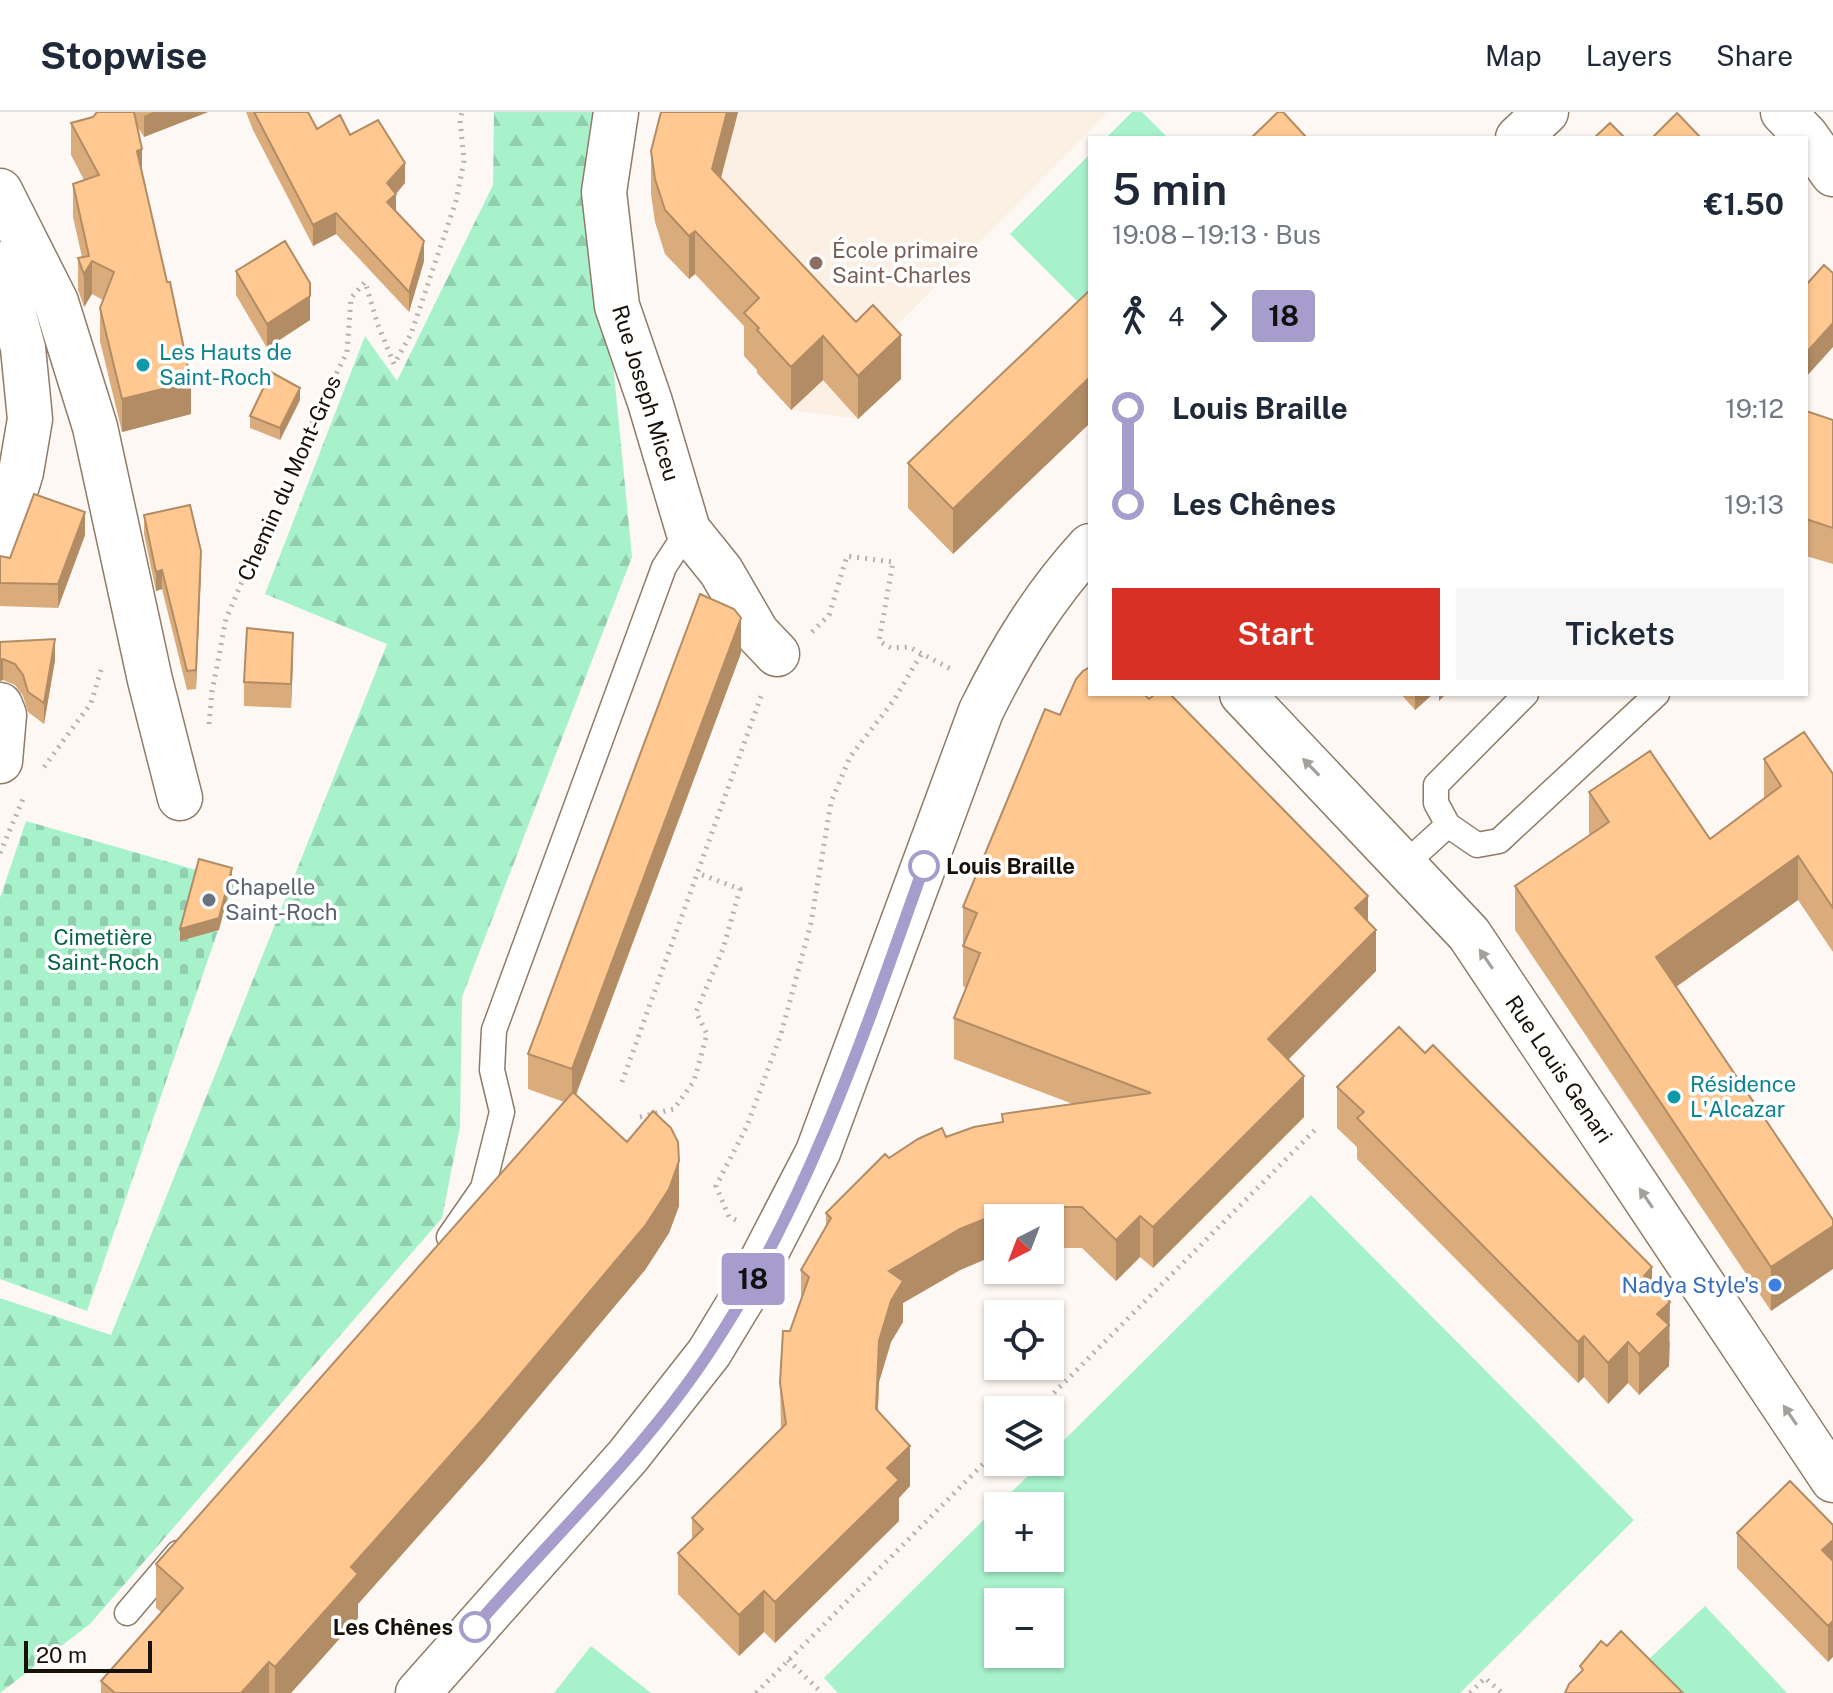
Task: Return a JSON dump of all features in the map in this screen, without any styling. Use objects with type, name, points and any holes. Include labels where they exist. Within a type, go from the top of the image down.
[{"type":"street","name":"Rue Joseph Miceu","points":[[616,112],[604,192],[617,306],[650,402],[688,530]]},
{"type":"street","points":[[1520,136],[1546,112]]},
{"type":"street","points":[[1808,139],[1833,173]]},
{"type":"street","points":[[0,191],[56,302],[95,427],[150,680],[180,798]]},
{"type":"street","points":[[0,264],[23,348],[30,419],[21,472],[0,541]]},
{"type":"street","points":[[688,530],[721,571],[757,633],[777,654]]},
{"type":"street","points":[[418,1693],[628,1456],[709,1353],[776,1236],[818,1152],[981,711],[1006,659],[1037,609],[1059,579],[1088,548]]},
{"type":"street","name":"Rue Louis Genari","points":[[1244,696],[1469,934],[1833,1480]]},
{"type":"street","points":[[0,705],[14,775]]},
{"type":"lane","points":[[435,1254],[456,1230],[483,1188],[502,1112],[492,1070],[494,1030],[664,567],[688,530]]},
{"type":"lane","points":[[1524,696],[1436,785],[1436,803],[1448,825],[1477,845],[1499,841],[1655,696]]},
{"type":"lane","points":[[1405,864],[1448,825]]},
{"type":"lane","points":[[127,1613],[189,1541]]},
{"type":"path","name":"Chemin du Mont-Gros","points":[[207,737],[226,619],[294,460],[347,352],[351,298],[365,282],[394,364],[411,334],[456,201],[464,161],[462,112]]},
{"type":"path","points":[[622,1082],[777,654],[800,645],[829,615],[847,556],[893,562],[879,641],[891,648],[909,647],[951,669],[936,692],[981,711]]},
{"type":"path","points":[[776,1236],[729,1217],[716,1186],[747,1126],[781,1034],[811,923],[831,802],[850,757],[894,700],[922,653]]},
{"type":"path","points":[[43,769],[91,703],[104,663]]},
{"type":"path","points":[[0,853],[14,775]]},
{"type":"path","points":[[640,1117],[674,1109],[694,1081],[707,1034],[696,1012],[723,949],[740,889],[697,873]]},
{"type":"path","points":[[1051,1396],[1315,1130]]},
{"type":"path","points":[[756,1693],[984,1463]]},
{"type":"path","points":[[788,1660],[822,1693]]},
{"type":"path","points":[[1470,1693],[1485,1678],[1502,1693]]},
{"type":"shaded area","name":"École primaire Saint-Charles","points":[[669,112],[1109,112],[874,348],[901,379],[858,419],[791,410],[744,356],[759,342],[695,275],[689,279],[664,252],[651,196],[672,113]]},
{"type":"green space","points":[[494,112],[597,112],[590,128],[632,557],[462,997],[460,1127],[442,1218],[90,1624],[0,1693],[0,1298],[111,1335],[387,644],[265,594],[365,336],[397,381],[493,185]]},
{"type":"green space","points":[[1132,112],[1142,112],[1166,136],[1108,136]]},
{"type":"green space","points":[[1088,156],[1088,294],[1079,303],[1010,234]]},
{"type":"green space","name":"Cimetière Saint-Roch","points":[[26,821],[235,881],[87,1311],[0,1279],[0,898]]},
{"type":"green space","points":[[1311,1195],[1634,1520],[1460,1693],[838,1693],[824,1678],[984,1519],[984,1572],[1064,1572],[1064,1492],[1012,1492],[1028,1476],[1064,1476],[1064,1440]]},
{"type":"green space","points":[[1705,1606],[1787,1693],[1680,1693],[1648,1660]]},
{"type":"green space","points":[[591,1646],[651,1693],[554,1693]]},
{"type":"building","name":"Les Hauts de Saint-Roch","points":[[97,112],[134,112],[142,149],[137,151],[191,382],[122,399],[100,308],[114,272],[92,261],[84,274],[78,258],[89,256],[73,184],[99,175],[71,123],[93,117]]},
{"type":"building","points":[[254,112],[308,112],[317,129],[340,115],[350,135],[378,120],[405,163],[387,183],[396,194],[387,202],[424,241],[409,292],[336,213],[313,225]]},
{"type":"building","points":[[661,112],[727,112],[712,169],[856,322],[873,305],[901,335],[858,376],[823,336],[791,367],[744,313],[759,298],[695,231],[689,236],[665,210],[655,179],[651,151]]},
{"type":"building","points":[[1278,112],[1283,112],[1305,136],[1253,136]]},
{"type":"building","points":[[1677,113],[1699,136],[1654,136]]},
{"type":"building","points":[[1610,123],[1623,136],[1596,136]]},
{"type":"building","points":[[285,241],[310,283],[310,296],[267,324],[236,271]]},
{"type":"building","points":[[1824,265],[1833,273],[1833,323],[1808,351],[1808,283]]},
{"type":"building","points":[[1088,292],[1088,379],[953,509],[908,463]]},
{"type":"building","points":[[271,372],[300,388],[280,428],[250,416]]},
{"type":"building","points":[[1808,412],[1833,420],[1833,528],[1808,520]]},
{"type":"building","points":[[34,494],[85,512],[58,584],[0,583],[0,556],[10,558]]},
{"type":"building","points":[[190,505],[201,551],[196,670],[187,671],[162,570],[156,572],[144,515]]},
{"type":"building","points":[[700,594],[734,609],[741,618],[572,1069],[528,1054]]},
{"type":"building","points":[[247,628],[293,633],[291,684],[244,682]]},
{"type":"building","points":[[55,639],[44,703],[28,692],[23,675],[15,664],[0,660],[0,642]]},
{"type":"building","points":[[1088,668],[1088,696],[1146,696],[1149,699],[1153,696],[1172,696],[1368,896],[1355,908],[1376,930],[1268,1039],[1304,1076],[1153,1227],[1140,1216],[1116,1240],[1082,1207],[1064,1207],[1064,1204],[984,1204],[984,1219],[960,1229],[889,1271],[903,1281],[891,1301],[879,1341],[876,1409],[910,1446],[887,1468],[899,1480],[775,1602],[764,1591],[739,1615],[678,1553],[703,1529],[692,1518],[786,1424],[780,1383],[783,1331],[790,1331],[809,1277],[801,1270],[831,1218],[826,1213],[885,1154],[889,1158],[942,1128],[946,1137],[974,1127],[1003,1122],[1002,1114],[1151,1093],[954,1018],[980,953],[963,946],[977,913],[963,907],[1045,709],[1060,715],[1076,679]]},
{"type":"building","points":[[1804,732],[1833,774],[1833,908],[1798,856],[1656,957],[1833,1220],[1833,1226],[1771,1267],[1515,886],[1609,822],[1589,792],[1650,751],[1710,839],[1781,786],[1764,759]]},
{"type":"building","name":"Chapelle Saint-Roch","points":[[199,859],[232,868],[219,918],[180,929]]},
{"type":"building","points":[[1399,1027],[1425,1053],[1433,1045],[1652,1267],[1644,1276],[1670,1302],[1657,1314],[1669,1325],[1639,1354],[1628,1342],[1608,1363],[1584,1336],[1578,1342],[1357,1118],[1364,1112],[1337,1087]]},
{"type":"building","points":[[573,1092],[627,1142],[653,1111],[671,1128],[678,1142],[679,1161],[669,1189],[645,1226],[485,1416],[351,1567],[358,1574],[275,1667],[269,1662],[241,1693],[115,1693],[101,1681],[183,1588],[156,1564]]},
{"type":"building","points":[[1790,1481],[1833,1525],[1833,1540],[1822,1550],[1833,1561],[1833,1621],[1828,1626],[1737,1533]]},
{"type":"building","points":[[1621,1631],[1683,1693],[1565,1693],[1583,1670],[1580,1666],[1601,1641],[1607,1646]]},
{"type":"bus line","name":"18","points":[[475,1627],[673,1401],[709,1353],[743,1297],[818,1152],[924,866]]},
{"type":"place","name":"École primaire Saint-Charles","points":[[816,263]]},
{"type":"place","name":"Les Hauts de Saint-Roch","points":[[143,365]]},
{"type":"place","name":"Louis Braille","points":[[924,866]]},
{"type":"place","name":"Chapelle Saint-Roch","points":[[209,900]]},
{"type":"place","name":"Résidence L'Alcazar","points":[[1674,1097]]},
{"type":"place","name":"Nadya Style's","points":[[1775,1285]]},
{"type":"place","name":"Les Chênes","points":[[475,1627]]}]
